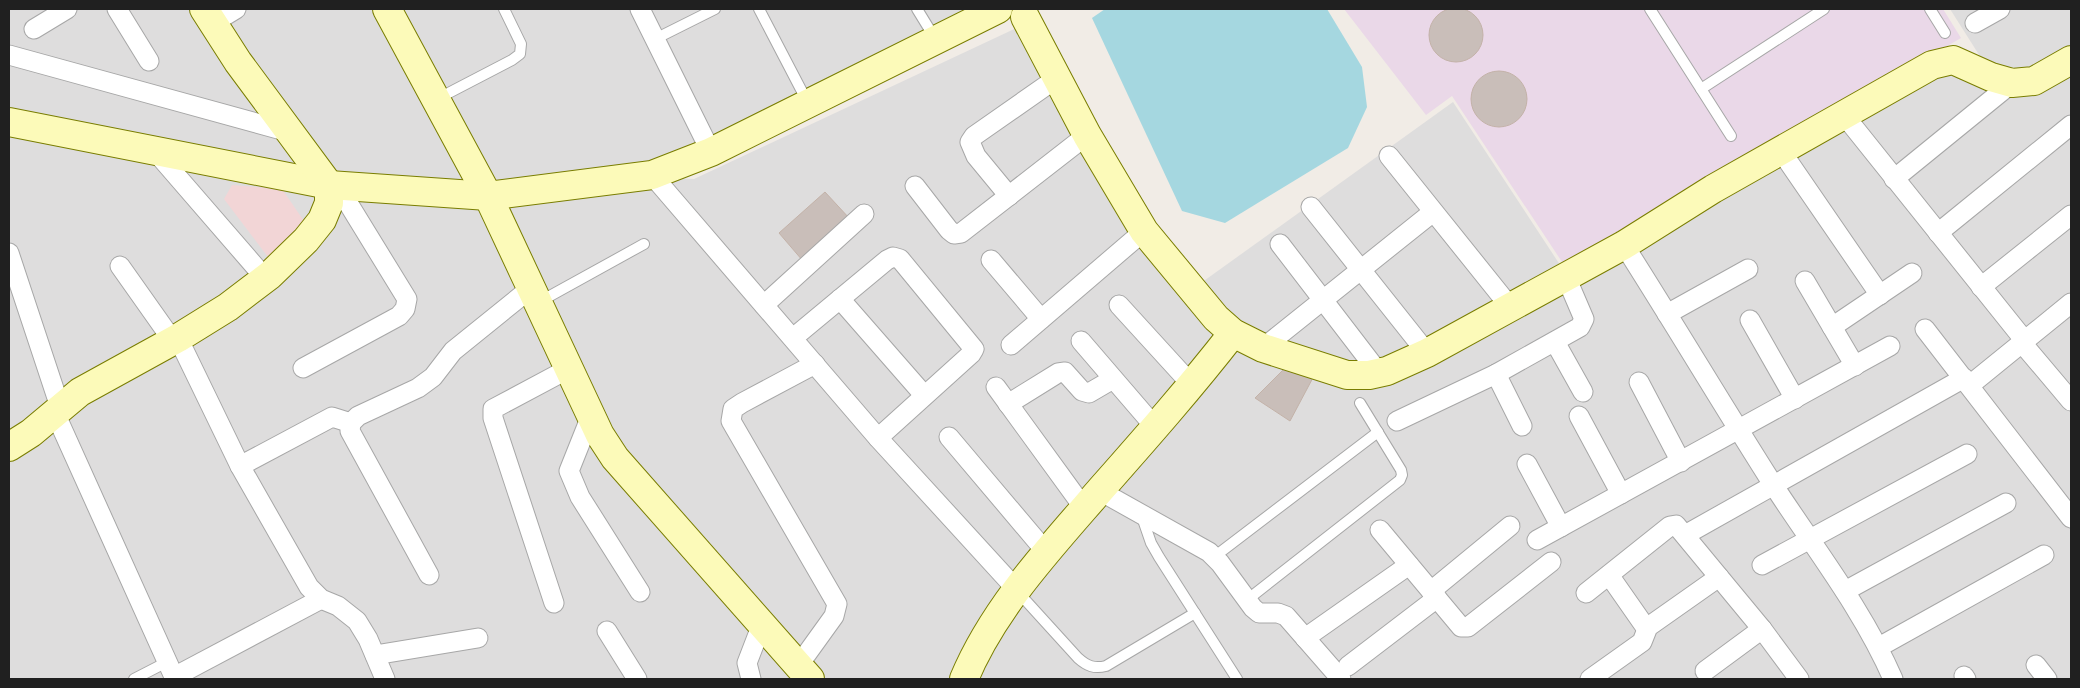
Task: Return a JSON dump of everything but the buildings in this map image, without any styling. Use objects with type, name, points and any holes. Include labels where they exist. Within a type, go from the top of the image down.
[{"type":"street","points":[[34,29],[67,9]]},
{"type":"street","points":[[117,9],[149,61]]},
{"type":"street","points":[[236,9],[208,16],[289,132],[333,185],[407,300],[405,309],[399,316],[302,368]]},
{"type":"street","points":[[387,9],[488,196],[590,416],[614,458],[804,672],[834,616],[837,604],[833,592],[731,421],[733,409],[815,364]]},
{"type":"street","points":[[640,9],[711,152]]},
{"type":"street","points":[[9,122],[333,185],[488,196],[659,173],[711,152],[998,9]]},
{"type":"street","points":[[1975,23],[2000,9]]},
{"type":"street","points":[[659,173],[682,176],[702,172],[1033,13],[1057,78],[1087,135],[1144,231],[1216,318],[1233,333],[1263,348],[1348,375],[1379,373],[1427,353],[1511,308],[1624,245],[1713,190],[1932,65],[1953,60],[1991,77],[2012,83],[2034,81],[2071,60]]},
{"type":"street","points":[[9,55],[289,132]]},
{"type":"street","points":[[1009,196],[976,156],[970,142],[974,136],[1057,78]]},
{"type":"street","points":[[1894,179],[2012,83]]},
{"type":"street","points":[[1844,115],[2023,342],[2070,398]]},
{"type":"street","points":[[1938,233],[2071,125]]},
{"type":"street","points":[[915,186],[954,234],[961,233],[1087,135]]},
{"type":"street","points":[[155,151],[265,278]]},
{"type":"street","points":[[1781,151],[1880,295]]},
{"type":"street","points":[[1390,156],[1511,308]]},
{"type":"street","points":[[659,173],[764,305],[878,438],[1018,591]]},
{"type":"street","points":[[9,447],[31,433],[80,392],[176,339],[228,306],[265,278],[306,240],[322,220],[329,203],[333,185]]},
{"type":"street","points":[[1311,207],[1427,353]]},
{"type":"street","points":[[1263,348],[1433,212]]},
{"type":"street","points":[[764,305],[864,214]]},
{"type":"street","points":[[1981,287],[2071,215]]},
{"type":"street","points":[[1010,345],[1144,231]]},
{"type":"street","points":[[1280,244],[1379,373]]},
{"type":"street","points":[[1624,245],[1774,486],[1845,591],[1879,647],[1893,679]]},
{"type":"street","points":[[9,254],[58,410],[172,673],[321,599]]},
{"type":"street","points":[[793,338],[887,260],[892,257],[900,259],[974,349],[971,354],[878,438]]},
{"type":"street","points":[[991,260],[1041,319]]},
{"type":"street","points":[[120,266],[176,339],[240,466],[309,587],[321,599],[338,606],[357,621],[386,679]]},
{"type":"street","points":[[1667,314],[1748,269]]},
{"type":"street","points":[[1832,327],[1912,273]]},
{"type":"street","points":[[1397,422],[1496,374],[1580,327],[1585,322],[1566,277]]},
{"type":"street","points":[[1805,281],[1855,366]]},
{"type":"street","points":[[429,576],[350,431],[351,423],[358,416],[418,388],[433,377],[453,350],[535,295]]},
{"type":"street","points":[[840,299],[924,395]]},
{"type":"street","points":[[1686,535],[1967,382],[2023,342],[2071,303]]},
{"type":"street","points":[[1119,305],[1192,385]]},
{"type":"street","points":[[1750,320],[1796,399]]},
{"type":"street","points":[[1925,329],[2071,518]]},
{"type":"street","points":[[962,676],[986,635],[1046,553],[1192,385],[1233,333]]},
{"type":"street","points":[[1081,341],[1155,427]]},
{"type":"street","points":[[1555,342],[1584,392]]},
{"type":"street","points":[[1537,540],[1890,346]]},
{"type":"street","points":[[554,602],[493,418],[493,409],[501,402],[568,368]]},
{"type":"street","points":[[1008,404],[1058,373],[1065,372],[1082,391],[1090,393],[1113,379]]},
{"type":"street","points":[[1496,374],[1522,426]]},
{"type":"street","points":[[1639,382],[1681,462]]},
{"type":"street","points":[[996,387],[1008,404],[1092,500],[1140,513],[1197,544],[1214,557],[1259,613],[1278,613],[1286,616],[1304,638],[1344,673],[1510,526]]},
{"type":"street","points":[[590,416],[569,471],[580,497],[640,592]]},
{"type":"street","points":[[1580,416],[1621,494]]},
{"type":"street","points":[[240,466],[332,417],[351,423]]},
{"type":"street","points":[[949,436],[1046,553]]},
{"type":"street","points":[[1762,565],[1966,454]]},
{"type":"street","points":[[1527,464],[1561,527]]},
{"type":"street","points":[[1845,591],[2006,503]]},
{"type":"street","points":[[1586,593],[1670,526],[1676,525],[1762,629],[1799,679]]},
{"type":"street","points":[[1380,530],[1462,627],[1468,627],[1551,562]]},
{"type":"street","points":[[1879,647],[2044,555]]},
{"type":"street","points":[[1304,638],[1409,565]]},
{"type":"street","points":[[1609,575],[1646,628]]},
{"type":"street","points":[[1590,679],[1642,642],[1646,628],[1719,577]]},
{"type":"street","points":[[751,679],[747,664],[762,624]]},
{"type":"street","points":[[1706,671],[1762,629]]},
{"type":"street","points":[[607,631],[637,679]]},
{"type":"street","points":[[375,654],[478,638]]},
{"type":"lane","points":[[436,99],[512,60],[520,54],[521,44],[504,9]]},
{"type":"lane","points":[[655,39],[715,9]]},
{"type":"lane","points":[[759,9],[808,104]]},
{"type":"lane","points":[[917,9],[936,40]]},
{"type":"lane","points":[[1650,9],[1731,136]]},
{"type":"lane","points":[[1701,89],[1824,9]]},
{"type":"lane","points":[[1930,9],[1946,33]]},
{"type":"lane","points":[[535,295],[644,244]]},
{"type":"lane","points":[[1247,600],[1400,480],[1401,470],[1360,403]]},
{"type":"lane","points":[[1214,557],[1378,432]]},
{"type":"lane","points":[[1140,513],[1151,543],[1237,679]]},
{"type":"lane","points":[[1018,591],[1078,658],[1086,665],[1097,669],[1106,666],[1195,613]]},
{"type":"lane","points":[[134,679],[172,673]]},
{"type":"shaded area","points":[[9,9],[198,9],[317,177],[9,117]]},
{"type":"shaded area","points":[[215,9],[979,9],[662,165],[496,188],[333,176]]},
{"type":"shaded area","points":[[1344,9],[1943,9],[1961,38],[1728,173],[1568,271],[1452,96],[1426,115]]},
{"type":"shaded area","points":[[1950,9],[2071,9],[2071,54],[2033,76],[1988,69]]},
{"type":"shaded area","points":[[1023,25],[1228,334],[957,679],[817,679],[620,456],[497,202],[667,178],[694,179]]},
{"type":"shaded area","points":[[2071,63],[2071,679],[970,679],[989,638],[1232,338],[1369,377],[1933,68],[1990,79]]},
{"type":"shaded area","points":[[1453,102],[1566,274],[1386,370],[1262,346],[1194,288]]},
{"type":"shaded area","points":[[9,127],[323,189],[323,201],[227,303],[9,442]]},
{"type":"shaded area","points":[[232,185],[282,189],[306,224],[268,257],[224,199]]},
{"type":"shaded area","points":[[331,187],[487,198],[588,416],[807,679],[9,679],[9,452],[230,312]]},
{"type":"water","points":[[1105,9],[1327,9],[1362,67],[1367,107],[1348,148],[1225,223],[1182,211],[1092,18]]}]
